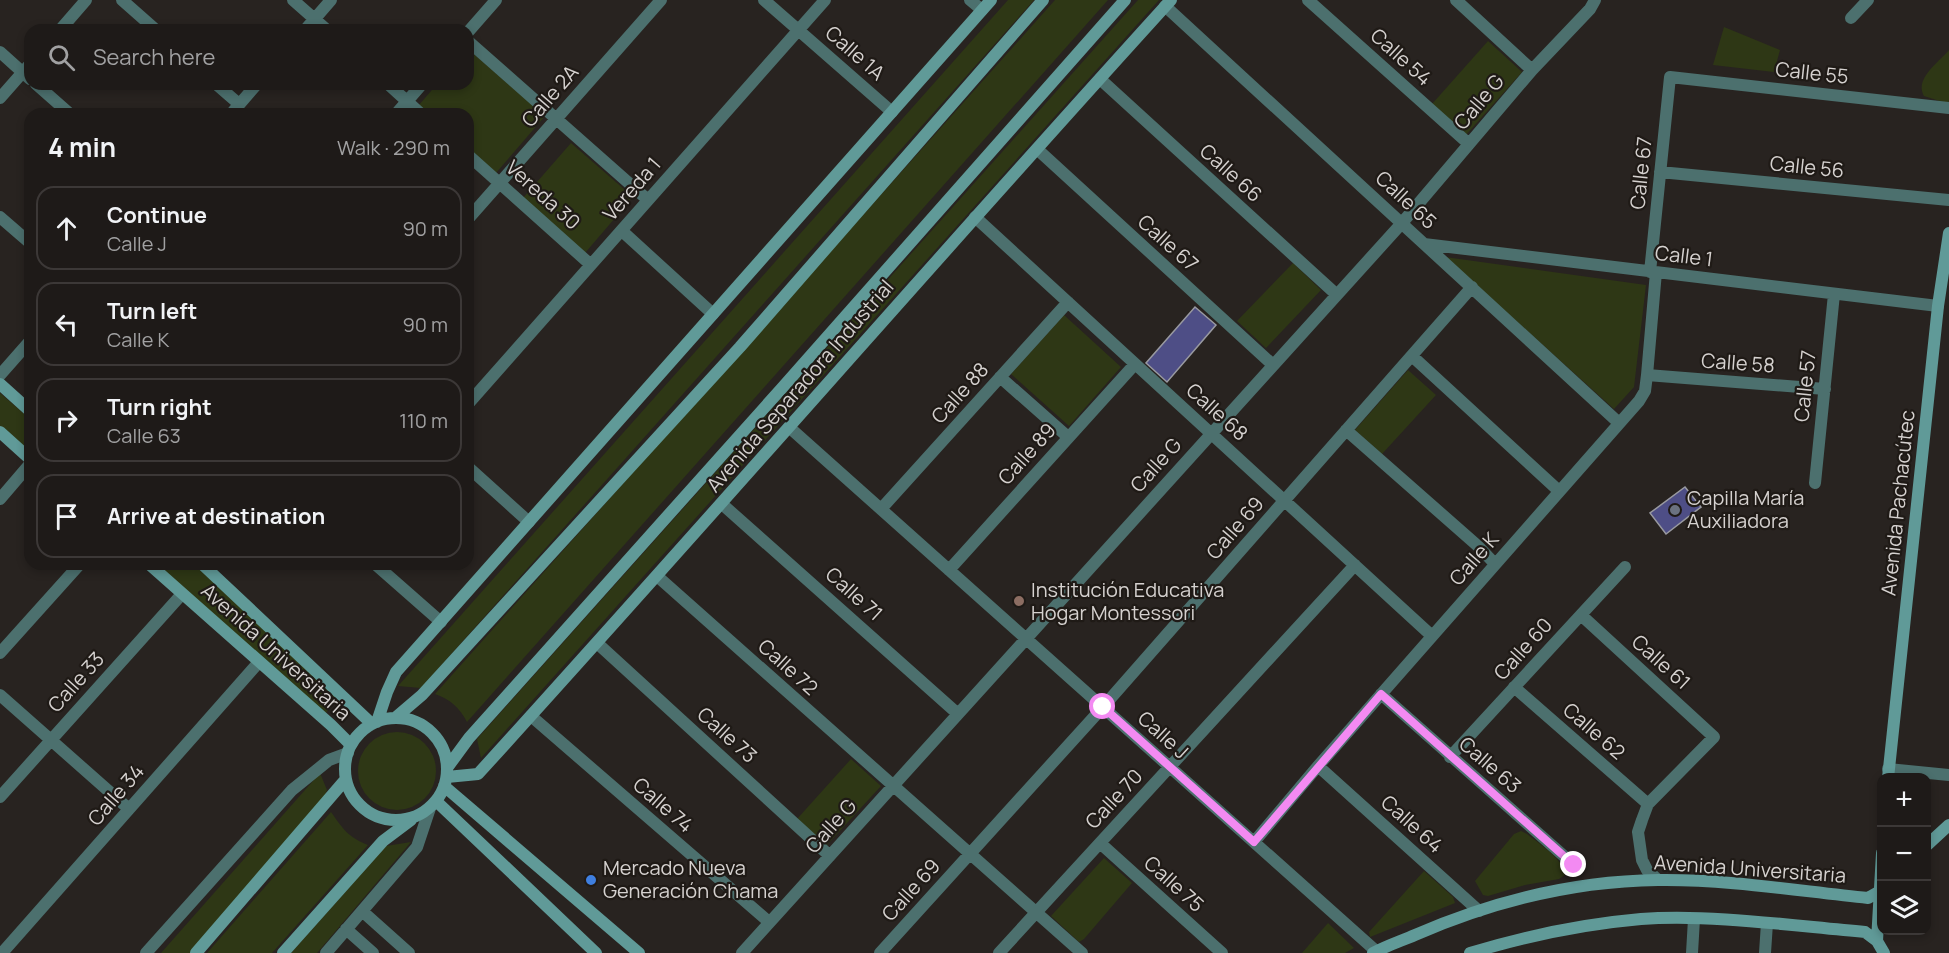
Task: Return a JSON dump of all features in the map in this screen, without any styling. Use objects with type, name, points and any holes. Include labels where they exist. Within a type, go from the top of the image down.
[{"type":"street","points":[[65,24],[86,0]]},
{"type":"street","points":[[122,0],[149,24]]},
{"type":"street","points":[[292,0],[320,24]]},
{"type":"street","points":[[310,24],[331,0]]},
{"type":"street","points":[[474,25],[496,0]]},
{"type":"street","name":"Calle 2A","points":[[474,212],[661,0]]},
{"type":"street","name":"Calle 1A","points":[[764,0],[892,112]]},
{"type":"street","name":"Vereda 1","points":[[474,397],[825,0]]},
{"type":"street","points":[[970,0],[982,10]]},
{"type":"street","points":[[375,723],[396,672],[991,0]]},
{"type":"street","points":[[395,718],[422,695],[724,364],[1043,0]]},
{"type":"street","name":"Avenida Separadora Industrial","points":[[446,777],[469,738],[1125,0]]},
{"type":"street","name":"Calle 54","points":[[1308,0],[1469,144]]},
{"type":"street","points":[[1456,0],[1532,70]]},
{"type":"street","name":"Calle G","points":[[742,953],[1337,296],[1532,70],[1590,9],[1595,0]]},
{"type":"street","points":[[1851,18],[1868,0]]},
{"type":"street","name":"Avenida Separadora Industrial","points":[[446,777],[478,774],[1168,3]]},
{"type":"street","name":"Calle 65","points":[[1168,3],[1424,244],[1619,423]]},
{"type":"street","points":[[474,46],[648,200]]},
{"type":"street","points":[[0,52],[24,69]]},
{"type":"street","points":[[0,98],[24,76]]},
{"type":"street","name":"Calle 55","points":[[1670,78],[1949,108]]},
{"type":"street","name":"Calle 67","points":[[1653,272],[1670,78]]},
{"type":"street","name":"Calle 66","points":[[1100,79],[1337,296]]},
{"type":"street","points":[[43,90],[63,108]]},
{"type":"street","points":[[221,90],[234,108]]},
{"type":"street","points":[[236,108],[252,90]]},
{"type":"street","points":[[395,90],[415,108]]},
{"type":"street","points":[[401,108],[417,90]]},
{"type":"street","name":"Calle 67","points":[[1036,149],[1273,365]]},
{"type":"street","name":"Vereda 30","points":[[474,160],[591,265]]},
{"type":"street","name":"Calle 56","points":[[1660,172],[1949,201]]},
{"type":"street","points":[[0,217],[24,238]]},
{"type":"street","name":"Calle 68","points":[[975,217],[1432,636]]},
{"type":"street","points":[[622,231],[712,314]]},
{"type":"street","name":"Avenida Pachacútec","points":[[1888,773],[1938,306],[1949,232]]},
{"type":"street","name":"Calle 1","points":[[1424,244],[1938,306]]},
{"type":"street","name":"Calle K","points":[[1254,842],[1639,401],[1645,391],[1647,375],[1653,272]]},
{"type":"street","name":"Calle 69","points":[[880,953],[1103,707],[1472,287]]},
{"type":"street","name":"Calle 57","points":[[1815,483],[1834,294]]},
{"type":"street","name":"Calle 88","points":[[881,509],[1068,302]]},
{"type":"street","points":[[0,375],[24,348]]},
{"type":"street","points":[[1412,356],[1559,491]]},
{"type":"street","name":"Calle 89","points":[[949,570],[1135,364]]},
{"type":"street","name":"Calle 58","points":[[1647,375],[1825,389]]},
{"type":"street","points":[[1000,377],[1068,437]]},
{"type":"street","points":[[0,384],[24,406]]},
{"type":"street","name":"Calle J","points":[[790,428],[1374,952]]},
{"type":"street","points":[[1346,430],[1496,564]]},
{"type":"street","points":[[0,432],[24,454]]},
{"type":"street","points":[[0,498],[24,471]]},
{"type":"street","points":[[474,472],[529,522]]},
{"type":"street","name":"Calle 71","points":[[722,504],[958,714]]},
{"type":"street","name":"Calle 70","points":[[999,953],[1355,565]]},
{"type":"street","name":"Calle 60","points":[[1450,757],[1624,567]]},
{"type":"street","points":[[0,653],[75,570]]},
{"type":"street","name":"Avenida Universitaria","points":[[156,570],[259,662],[349,749]]},
{"type":"street","name":"Avenida Universitaria","points":[[209,570],[375,723]]},
{"type":"street","points":[[382,570],[441,622]]},
{"type":"street","name":"Calle 72","points":[[657,576],[1082,953]]},
{"type":"street","name":"Calle 33","points":[[0,797],[182,594]]},
{"type":"street","name":"Calle 61","points":[[1581,615],[1714,737],[1648,804]]},
{"type":"street","name":"Calle 73","points":[[597,643],[830,856]]},
{"type":"street","name":"Calle 34","points":[[2,953],[259,662]]},
{"type":"street","name":"Calle 62","points":[[1514,687],[1648,804]]},
{"type":"street","name":"Calle 63","points":[[1381,694],[1574,865]]},
{"type":"street","points":[[0,695],[129,809]]},
{"type":"street","name":"Calle 74","points":[[531,716],[769,922]]},
{"type":"street","points":[[326,953],[417,847],[446,777],[444,751],[434,736],[421,724],[395,718],[375,723],[362,731],[349,749],[346,779],[352,796],[364,809],[380,818],[397,821],[415,817]]},
{"type":"street","points":[[146,953],[292,790],[328,760],[349,749]]},
{"type":"street","name":"Calle 64","points":[[1318,766],[1479,910]]},
{"type":"street","points":[[1931,774],[1949,775]]},
{"type":"street","points":[[446,777],[639,953]]},
{"type":"street","points":[[196,953],[346,779]]},
{"type":"street","points":[[1648,804],[1638,832],[1639,846],[1647,870],[1658,880]]},
{"type":"street","points":[[283,953],[383,841],[433,805]]},
{"type":"street","points":[[433,805],[596,953]]},
{"type":"street","points":[[1931,841],[1949,825]]},
{"type":"street","name":"Calle 75","points":[[1100,843],[1222,953]]},
{"type":"street","name":"Avenida Universitaria","points":[[1374,952],[1479,910],[1581,887],[1658,880],[1711,882],[1868,898],[1877,894]]},
{"type":"street","points":[[362,911],[409,953]]},
{"type":"street","points":[[1470,953],[1547,932],[1583,926],[1642,919],[1694,919],[1865,932],[1876,947],[1884,953]]},
{"type":"street","points":[[1692,953],[1694,919]]},
{"type":"street","points":[[1765,953],[1767,923]]},
{"type":"street","points":[[346,929],[373,953]]},
{"type":"green space","points":[[1008,0],[1034,0],[421,688],[398,686]]},
{"type":"green space","points":[[1055,0],[1108,0],[467,722],[454,705],[435,694]]},
{"type":"green space","points":[[1138,0],[1159,0],[481,758],[477,739]]},
{"type":"green space","points":[[1724,27],[1780,50],[1774,72],[1713,65]]},
{"type":"green space","points":[[1488,41],[1522,72],[1466,135],[1432,104]]},
{"type":"green space","points":[[1949,50],[1949,104],[1924,96],[1922,83],[1929,71]]},
{"type":"green space","points":[[474,54],[545,116],[496,173],[474,153],[474,108],[422,108],[419,105],[432,90],[474,90]]},
{"type":"green space","points":[[571,143],[633,197],[585,253],[523,198]]},
{"type":"green space","points":[[1445,257],[1646,285],[1634,387],[1614,409]]},
{"type":"green space","points":[[1293,263],[1321,290],[1266,348],[1237,321]]},
{"type":"green space","points":[[1064,315],[1121,367],[1069,426],[1011,374]]},
{"type":"green space","points":[[1408,370],[1436,395],[1382,454],[1355,430]]},
{"type":"green space","points":[[0,393],[24,414],[24,448],[0,427]]},
{"type":"green space","points":[[162,570],[200,570],[341,696],[325,714]]},
{"type":"green space","points":[[397,732],[412,735],[425,743],[433,756],[436,771],[433,786],[425,799],[412,807],[397,810],[382,807],[369,799],[361,786],[358,771],[361,756],[369,743],[382,735]]},
{"type":"green space","points":[[851,759],[881,786],[826,846],[797,819]]},
{"type":"green space","points":[[320,773],[327,790],[321,805],[191,953],[161,953]]},
{"type":"green space","points":[[331,812],[346,832],[368,845],[272,953],[207,953]]},
{"type":"green space","points":[[1521,831],[1556,858],[1564,869],[1565,875],[1559,879],[1525,885],[1488,896],[1483,895],[1475,881],[1514,834]]},
{"type":"green space","points":[[411,842],[317,953],[291,953],[386,846]]},
{"type":"green space","points":[[1104,858],[1132,883],[1079,942],[1051,916]]},
{"type":"green space","points":[[1424,871],[1453,897],[1455,903],[1370,937],[1369,932]]},
{"type":"green space","points":[[1328,923],[1354,948],[1345,953],[1302,953]]},
{"type":"building","points":[[1195,307],[1216,325],[1167,382],[1146,363]]},
{"type":"building","name":"Capilla María Auxiliadora","points":[[1685,487],[1701,507],[1666,534],[1650,513]]},
{"type":"place","name":"Capilla María Auxiliadora","points":[[1675,510]]},
{"type":"place","name":"Institución Educativa Hogar Montessori","points":[[1019,601]]},
{"type":"place","name":"Mercado Nueva Generación Chama","points":[[591,880]]},
{"type":"route","points":[[1103,707],[1254,842],[1381,694],[1574,865]]}]
